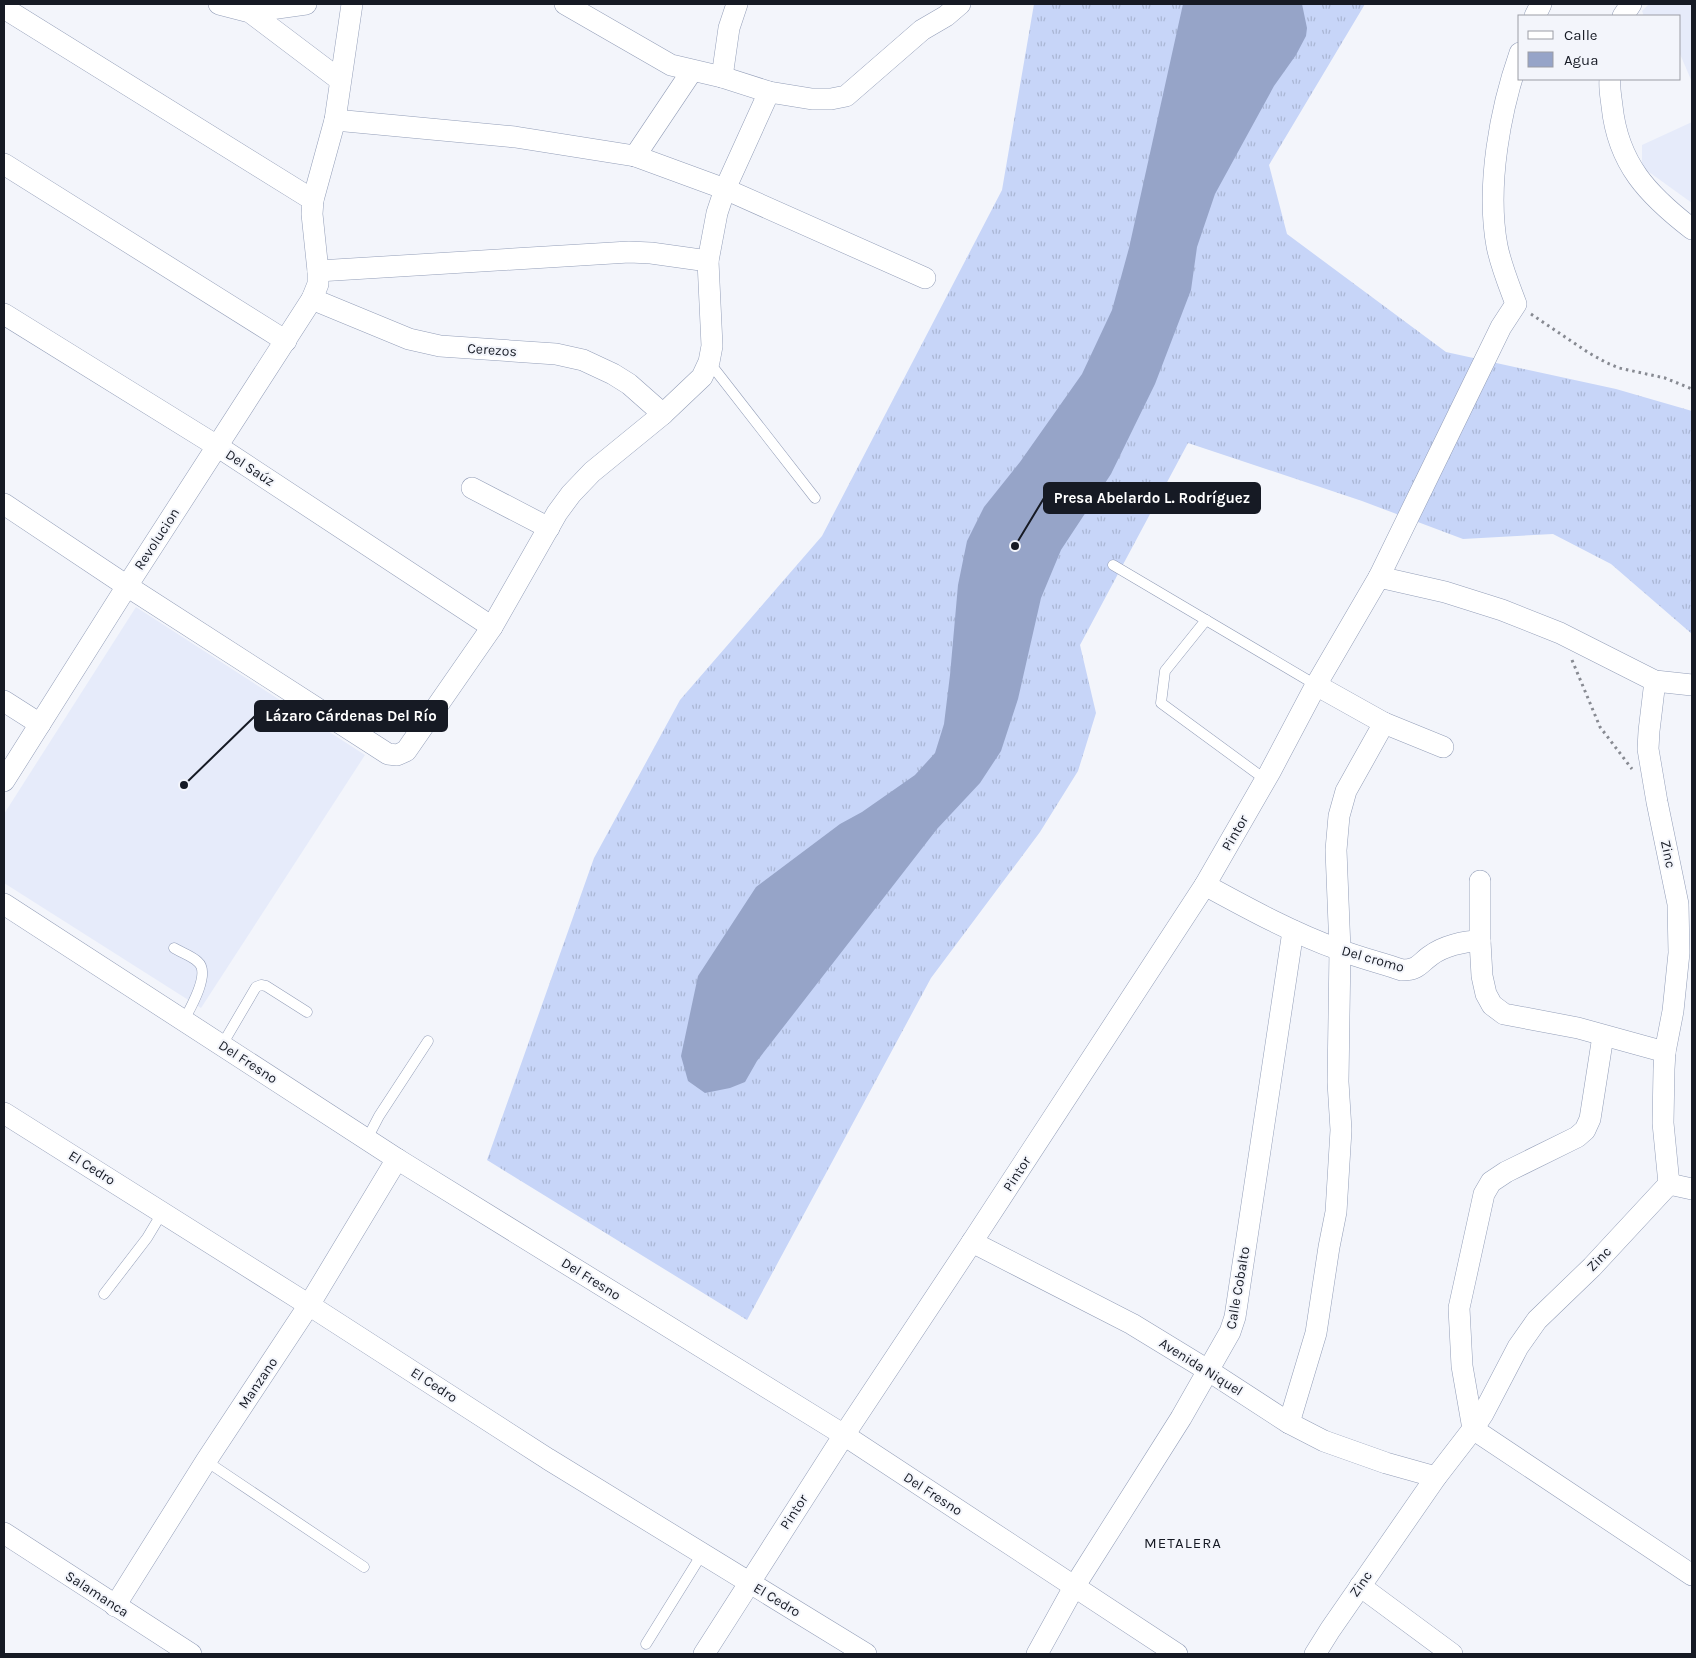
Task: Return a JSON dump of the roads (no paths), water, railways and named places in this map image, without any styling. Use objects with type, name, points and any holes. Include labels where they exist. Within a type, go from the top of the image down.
[{"type":"street","points":[[218,4],[250,12],[306,4]]},
{"type":"street","name":"Revolucion","points":[[4,781],[216,446],[312,299],[318,284],[312,214],[313,200],[335,120],[352,4]]},
{"type":"street","points":[[565,4],[671,65],[769,92],[831,100],[846,96],[922,30],[946,16],[960,4]]},
{"type":"street","points":[[722,78],[729,28],[737,4]]},
{"type":"street","points":[[1624,15],[1630,4]]},
{"type":"street","points":[[4,8],[313,200]]},
{"type":"street","points":[[250,12],[340,80]]},
{"type":"street","name":"Pintor","points":[[704,1654],[844,1435],[1205,885],[1266,780],[1316,685],[1380,577],[1501,327],[1516,304],[1503,270],[1497,245],[1494,218],[1493,172],[1512,75],[1518,58]]},
{"type":"street","points":[[635,156],[692,71]]},
{"type":"street","points":[[1610,80],[1614,127],[1622,150],[1637,176],[1663,206],[1692,229]]},
{"type":"street","points":[[4,504],[127,586],[388,754],[397,755],[406,751],[492,627],[557,513],[576,488],[592,472],[662,414],[702,376],[709,362],[712,346],[708,261],[718,213],[725,189],[769,92]]},
{"type":"street","points":[[335,120],[516,137],[635,156],[725,189],[926,278]]},
{"type":"street","points":[[4,164],[286,341]]},
{"type":"street","points":[[318,271],[629,252],[708,261]]},
{"type":"street","name":"Cerezos","points":[[312,299],[422,343],[440,346],[556,354],[583,360],[629,384],[662,414]]},
{"type":"street","name":"Del Saúz","points":[[4,314],[216,446],[492,627]]},
{"type":"street","points":[[472,488],[549,528]]},
{"type":"street","points":[[1380,577],[1445,592],[1502,610],[1560,633],[1655,681],[1692,685]]},
{"type":"street","name":"Zinc","points":[[1315,1654],[1436,1477],[1483,1414],[1518,1347],[1537,1320],[1592,1267],[1669,1184],[1663,1123],[1665,1052],[1673,1011],[1679,952],[1678,904],[1648,749],[1655,681]]},
{"type":"street","points":[[1316,685],[1384,723],[1443,747]]},
{"type":"street","points":[[4,701],[40,724]]},
{"type":"street","points":[[1289,1423],[1316,1333],[1336,1212],[1341,1130],[1338,1082],[1340,950],[1336,850],[1341,804],[1346,791],[1384,723]]},
{"type":"street","points":[[1480,881],[1482,976],[1486,994],[1492,1005],[1504,1014],[1578,1028],[1665,1052]]},
{"type":"street","name":"Del cromo","points":[[1205,885],[1293,931],[1340,950],[1402,970],[1411,970],[1420,965],[1430,955],[1443,950],[1468,941],[1480,941]]},
{"type":"street","name":"Del Fresno","points":[[4,904],[398,1159],[844,1435],[1177,1654]]},
{"type":"street","name":"Calle Cobalto","points":[[1037,1654],[1074,1587],[1181,1418],[1230,1332],[1235,1317],[1293,931]]},
{"type":"street","points":[[1603,1036],[1590,1119],[1585,1130],[1577,1137],[1506,1172],[1491,1182],[1484,1194],[1459,1308],[1462,1366],[1473,1429],[1692,1575]]},
{"type":"street","name":"El Cedro","points":[[4,1113],[548,1458],[866,1654]]},
{"type":"street","name":"Manzano","points":[[115,1606],[206,1461],[309,1305],[398,1159]]},
{"type":"street","points":[[1669,1184],[1692,1189]]},
{"type":"street","name":"Avenida Niquel","points":[[972,1242],[1132,1324],[1289,1423],[1324,1441],[1386,1463],[1436,1477]]},
{"type":"street","name":"Salamanca","points":[[4,1533],[191,1654]]},
{"type":"street","points":[[1360,1586],[1452,1654]]},
{"type":"lane","points":[[709,362],[815,498]]},
{"type":"lane","points":[[1113,565],[1316,685]]},
{"type":"lane","points":[[1206,620],[1165,671],[1161,703],[1266,780]]},
{"type":"lane","points":[[174,948],[198,962],[203,972],[195,1000],[184,1020]]},
{"type":"lane","points":[[222,1045],[256,987],[261,984],[307,1012]]},
{"type":"lane","points":[[367,1139],[379,1116],[428,1040]]},
{"type":"lane","points":[[104,1294],[147,1238],[162,1213]]},
{"type":"lane","points":[[206,1461],[364,1567]]},
{"type":"lane","points":[[646,1644],[702,1554]]},
{"type":"water","points":[[1183,4],[1302,4],[1307,28],[1306,36],[1296,55],[1274,86],[1215,194],[1197,247],[1191,290],[1155,384],[1111,474],[1061,550],[1041,598],[1018,699],[1001,751],[980,783],[937,829],[757,1061],[745,1082],[730,1088],[705,1093],[688,1081],[681,1056],[698,976],[756,887],[840,824],[862,812],[915,775],[935,753],[944,724],[958,585],[967,541],[984,507],[1020,462],[1082,374],[1112,310],[1129,248]]},
{"type":"place","name":"Presa Abelardo L. Rodríguez","points":[[1015,546]]},
{"type":"place","name":"Lázaro Cárdenas Del Río","points":[[184,785]]},
{"type":"district","name":"METALERA","points":[[1183,1543]]}]
